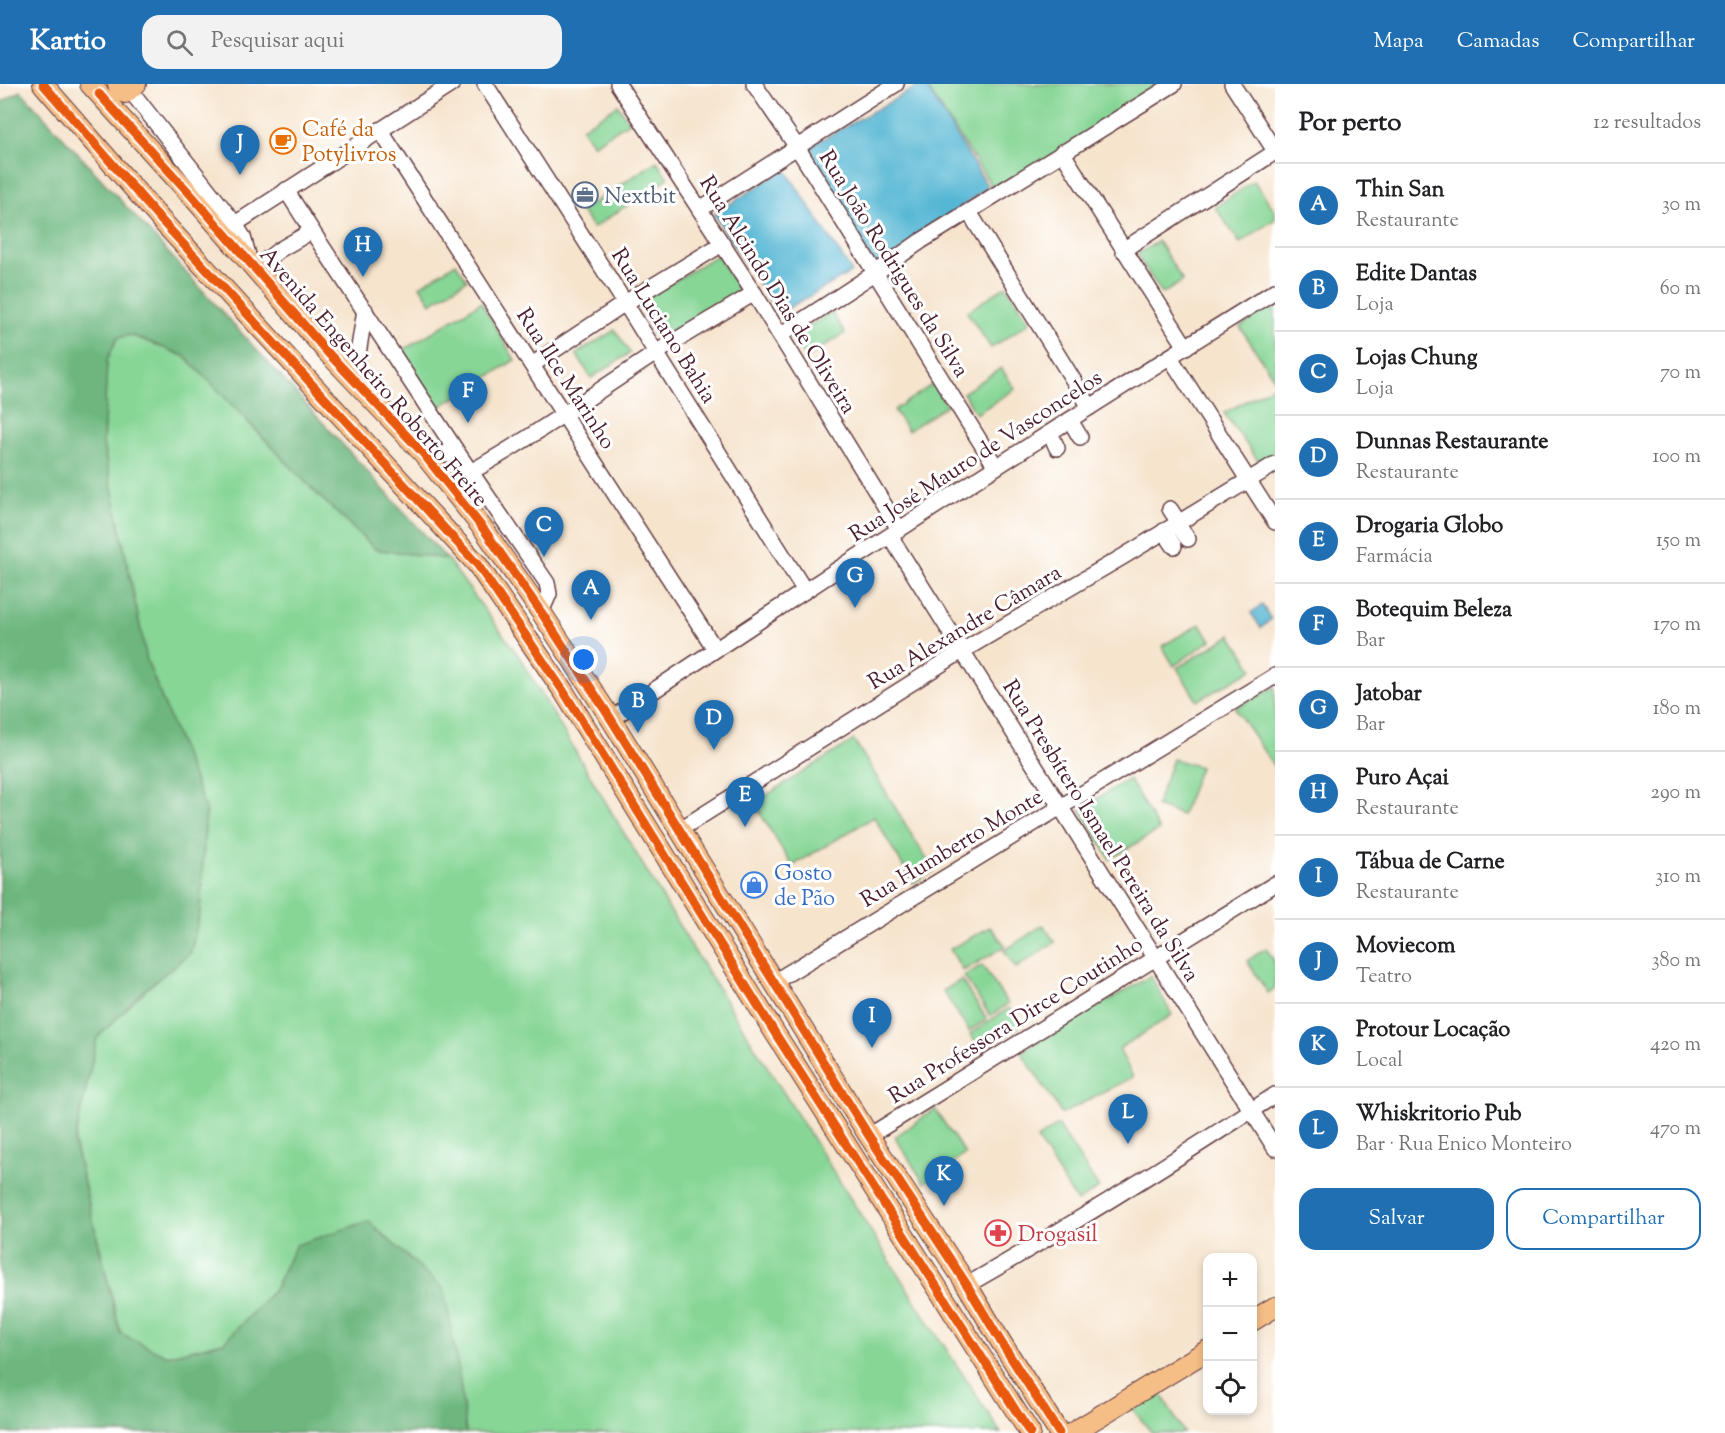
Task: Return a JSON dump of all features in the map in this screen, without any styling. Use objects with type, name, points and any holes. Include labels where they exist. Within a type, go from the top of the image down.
[{"type":"main road","name":"Avenida Engenheiro Roberto Freire","points":[[43,84],[162,221],[470,556],[511,612],[564,692],[774,1033],[1030,1433]]},
{"type":"main road","points":[[94,89],[127,86]]},
{"type":"main road","name":"Avenida Engenheiro Roberto Freire","points":[[94,89],[192,196],[329,354],[422,452],[485,531],[542,612],[611,719],[869,1136],[967,1285],[1059,1433]]},
{"type":"main road","points":[[254,321],[273,326],[306,363],[318,366],[329,354]]},
{"type":"main road","points":[[321,396],[331,384],[339,380],[353,379]]},
{"type":"main road","points":[[941,1292],[953,1300],[985,1344],[992,1347],[1001,1342]]},
{"type":"main road","points":[[1257,1318],[1275,1307]]},
{"type":"main road","points":[[1072,1433],[1203,1353]]},
{"type":"street","points":[[235,224],[452,84]]},
{"type":"street","name":"Rua Luciano Bahia","points":[[485,84],[805,591]]},
{"type":"street","name":"Rua Alcindo Dias de Oliveira","points":[[618,84],[780,334],[895,533]]},
{"type":"street","name":"Rua João Rodrigues da Silva","points":[[754,84],[797,147],[996,467]]},
{"type":"street","points":[[780,334],[921,241],[1174,84]]},
{"type":"street","points":[[1123,250],[1275,152],[1232,84]]},
{"type":"street","points":[[699,209],[891,85]]},
{"type":"street","points":[[127,86],[235,224],[243,237],[253,267],[312,231]]},
{"type":"street","name":"Rua Ilce Marinho","points":[[380,130],[715,649]]},
{"type":"street","points":[[1062,153],[1186,346]]},
{"type":"street","points":[[286,190],[459,455],[547,583],[549,594],[542,612]]},
{"type":"street","points":[[969,212],[1090,407]]},
{"type":"street","points":[[532,365],[625,303],[722,244]]},
{"type":"street","name":"Rua José Mauro de Vasconcelos","points":[[611,719],[996,467],[1275,291]]},
{"type":"street","points":[[449,484],[563,415],[656,353],[754,293]]},
{"type":"street","points":[[353,379],[365,310]]},
{"type":"street","points":[[1170,357],[1275,522]]},
{"type":"street","points":[[1070,420],[1080,436]]},
{"type":"street","points":[[1050,433],[1057,448]]},
{"type":"street","points":[[422,452],[459,455]]},
{"type":"street","name":"Rua Alexandre Câmara","points":[[679,830],[962,651],[1173,522],[1275,464]]},
{"type":"street","points":[[1173,522],[1181,542]]},
{"type":"street","name":"Rua Presbítero Ismael Pereira da Silva","points":[[895,533],[962,651],[1275,1148]]},
{"type":"street","name":"Rua Humberto Monte","points":[[774,982],[1275,676]]},
{"type":"street","name":"Rua Professora Dirce Coutinho","points":[[869,1136],[1275,884]]},
{"type":"street","points":[[967,1285],[1112,1199],[1275,1095]]},
{"type":"green space","points":[[925,84],[1168,84],[997,194]]},
{"type":"green space","points":[[21,91],[447,559],[375,549],[313,490],[184,356],[131,335],[117,338],[107,361],[103,444],[147,661],[206,810],[200,911],[191,952],[146,989],[97,1038],[74,1143],[120,1333],[167,1356],[224,1342],[274,1290],[296,1245],[368,1221],[444,1289],[459,1373],[466,1433],[0,1433],[0,103]]},
{"type":"green space","points":[[618,105],[629,122],[593,145],[582,128]]},
{"type":"green space","points":[[657,161],[668,178],[593,228],[581,211]]},
{"type":"green space","points":[[1254,181],[1275,211],[1275,219],[1240,243],[1215,207]]},
{"type":"green space","points":[[1158,241],[1183,281],[1162,294],[1137,255]]},
{"type":"green space","points":[[717,255],[741,292],[660,345],[637,304]]},
{"type":"green space","points":[[456,263],[467,280],[431,303],[420,286]]},
{"type":"green space","points":[[1006,286],[1030,322],[991,348],[967,312]]},
{"type":"green space","points":[[481,302],[515,360],[438,408],[400,352]]},
{"type":"green space","points":[[1275,304],[1275,380],[1240,327]]},
{"type":"green space","points":[[831,312],[845,333],[806,358],[792,337]]},
{"type":"green space","points":[[615,330],[630,353],[591,378],[576,354]]},
{"type":"green space","points":[[131,335],[184,356],[313,490],[375,549],[447,559],[518,655],[693,949],[1001,1433],[466,1433],[459,1373],[296,1245],[274,1290],[224,1342],[167,1356],[121,1334],[74,1143],[97,1038],[146,989],[191,952],[200,911],[206,810],[147,661],[103,444],[107,361],[117,338]]},
{"type":"green space","points":[[1001,368],[1015,389],[976,414],[963,393]]},
{"type":"green space","points":[[933,384],[947,405],[908,431],[894,410]]},
{"type":"green space","points":[[1275,385],[1275,452],[1259,462],[1224,413]]},
{"type":"green space","points":[[1200,624],[1211,640],[1174,666],[1162,646]]},
{"type":"green space","points":[[1231,635],[1253,669],[1197,701],[1177,668]]},
{"type":"green space","points":[[1275,687],[1275,768],[1235,708]]},
{"type":"green space","points":[[854,740],[934,871],[913,883],[874,817],[792,866],[754,803]]},
{"type":"green space","points":[[1173,759],[1200,767],[1182,815],[1156,806]]},
{"type":"green space","points":[[1129,779],[1159,830],[1110,859],[1080,809]]},
{"type":"green space","points":[[1043,925],[1055,942],[1016,968],[1004,951]]},
{"type":"green space","points":[[990,927],[1006,946],[963,971],[950,949]]},
{"type":"green space","points":[[1266,948],[1275,963],[1275,988],[1268,993],[1247,961]]},
{"type":"green space","points":[[982,965],[1008,1004],[990,1016],[964,976]]},
{"type":"green space","points":[[1151,976],[1172,1015],[1119,1049],[1133,1077],[1062,1114],[1021,1052]]},
{"type":"green space","points":[[961,980],[987,1019],[969,1031],[943,991]]},
{"type":"green space","points":[[1009,1008],[1021,1025],[982,1052],[970,1034]]},
{"type":"green space","points":[[935,1109],[965,1154],[924,1183],[895,1137]]},
{"type":"green space","points":[[1058,1125],[1099,1188],[1077,1202],[1037,1139]]},
{"type":"green space","points":[[1160,1392],[1184,1433],[1152,1433],[1133,1410]]},
{"type":"water","points":[[925,84],[988,187],[877,269],[801,151]]},
{"type":"water","points":[[785,169],[852,272],[778,314],[714,214]]},
{"type":"water","points":[[1262,605],[1271,619],[1261,628],[1251,613]]},
{"type":"cycle path","points":[[43,84],[162,221],[477,564],[564,692],[775,1033],[1030,1433]]},
{"type":"cycle path","points":[[99,94],[192,196],[329,354],[422,452],[485,531],[611,719],[869,1136],[967,1285],[1059,1433]]},
{"type":"place","name":"Café da Potylivros","points":[[283,141]]},
{"type":"place","name":"Moviecom","points":[[240,175]]},
{"type":"place","name":"Nextbit","points":[[585,195]]},
{"type":"place","name":"Puro Açai","points":[[363,277]]},
{"type":"place","name":"Botequim Beleza","points":[[468,423]]},
{"type":"place","name":"Lojas Chung","points":[[544,557]]},
{"type":"place","name":"Jatobar","points":[[855,608]]},
{"type":"place","name":"Thin San","points":[[591,620]]},
{"type":"place","name":"Edite Dantas","points":[[638,733]]},
{"type":"place","name":"Dunnas Restaurante","points":[[714,750]]},
{"type":"place","name":"Drogaria Globo","points":[[745,827]]},
{"type":"place","name":"Gosto de Pão","points":[[754,885]]},
{"type":"place","name":"Tábua de Carne","points":[[872,1048]]},
{"type":"place","name":"Whiskritorio Pub","points":[[1128,1144]]},
{"type":"place","name":"Protour Locação","points":[[944,1206]]},
{"type":"place","name":"Drogasil","points":[[998,1233]]}]
